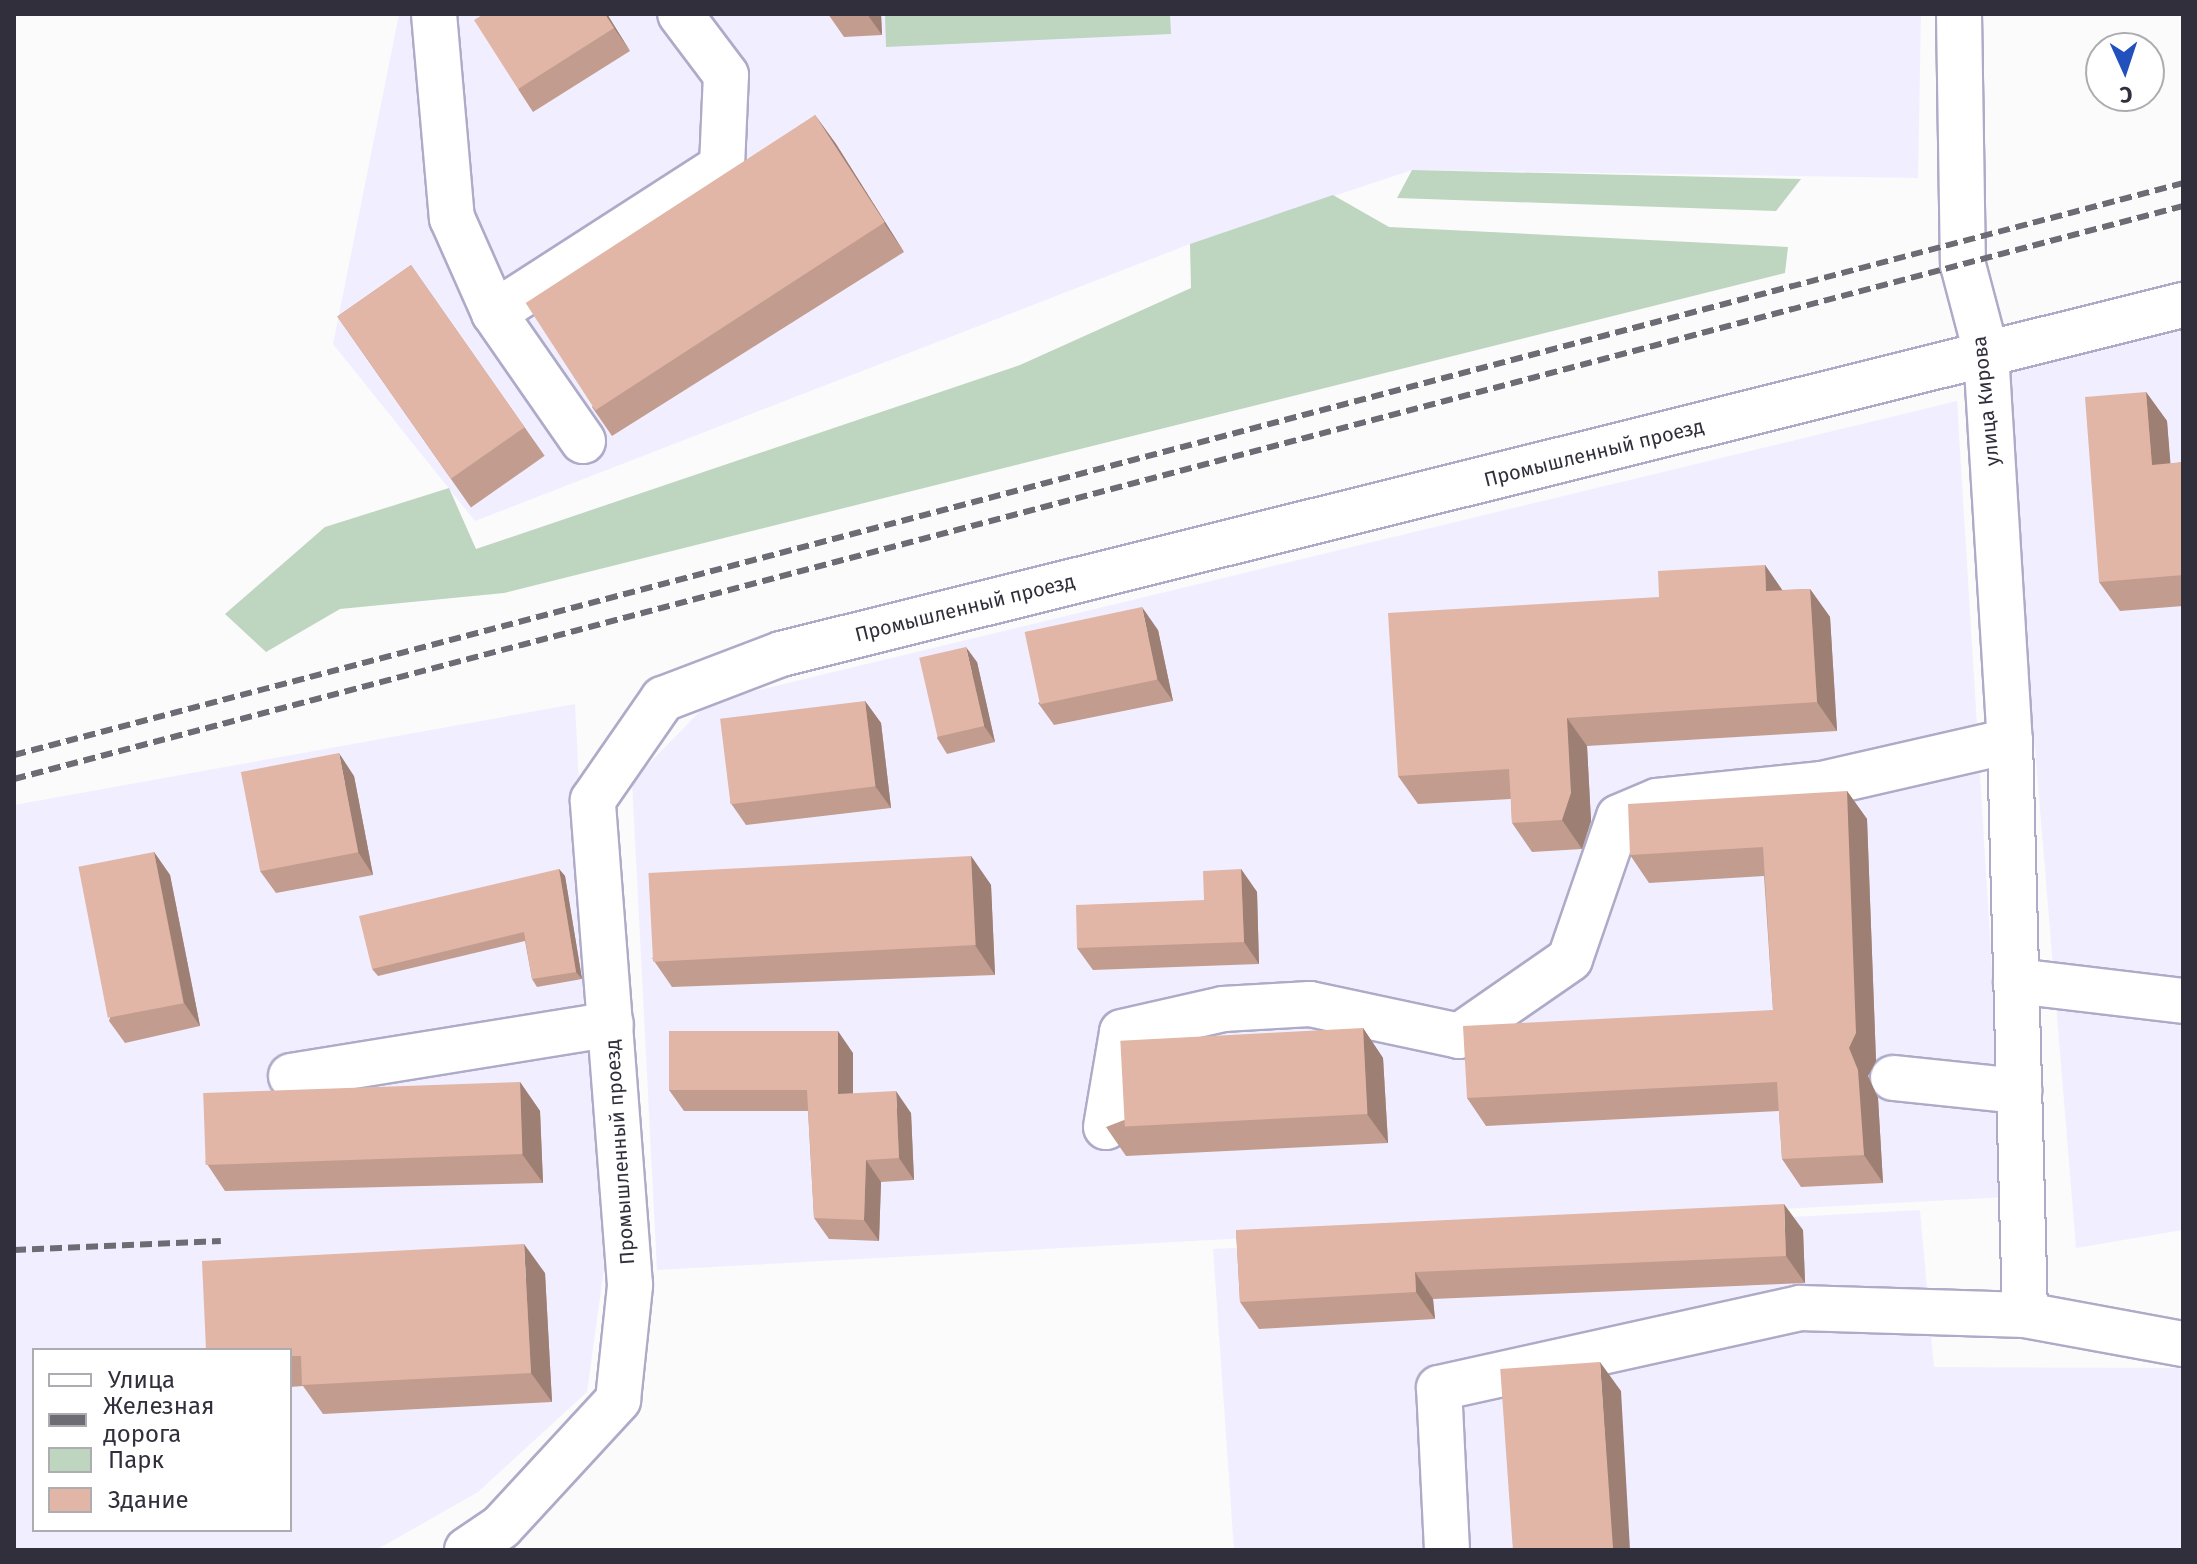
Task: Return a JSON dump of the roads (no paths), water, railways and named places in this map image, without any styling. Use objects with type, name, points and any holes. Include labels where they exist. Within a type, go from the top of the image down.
[{"type":"street","points":[[434,14],[452,218],[494,313],[583,441]]},
{"type":"street","points":[[494,313],[722,166],[726,75],[680,14]]},
{"type":"street","name":"улица Кирова","points":[[1959,14],[1963,265],[1986,352],[2010,741],[2025,1315]]},
{"type":"street","name":"Промышленный проезд","points":[[467,1550],[501,1527],[618,1400],[630,1285],[593,800],[663,699],[781,654],[2183,305]]},
{"type":"street","points":[[1106,1127],[1122,1032],[1223,1009],[1310,1004],[1459,1036],[1570,959],[1619,817],[1657,801],[1822,784],[2010,741]]},
{"type":"street","points":[[2016,981],[2183,1001]]},
{"type":"street","points":[[291,1076],[611,1024]]},
{"type":"street","points":[[1893,1078],[2019,1091]]},
{"type":"street","points":[[1447,1550],[1439,1388],[1800,1308],[2025,1315],[2183,1344]]},
{"type":"railway","points":[[14,755],[2183,183]]},
{"type":"railway","points":[[14,779],[2183,206]]},
{"type":"railway","points":[[14,1250],[221,1241]]}]
